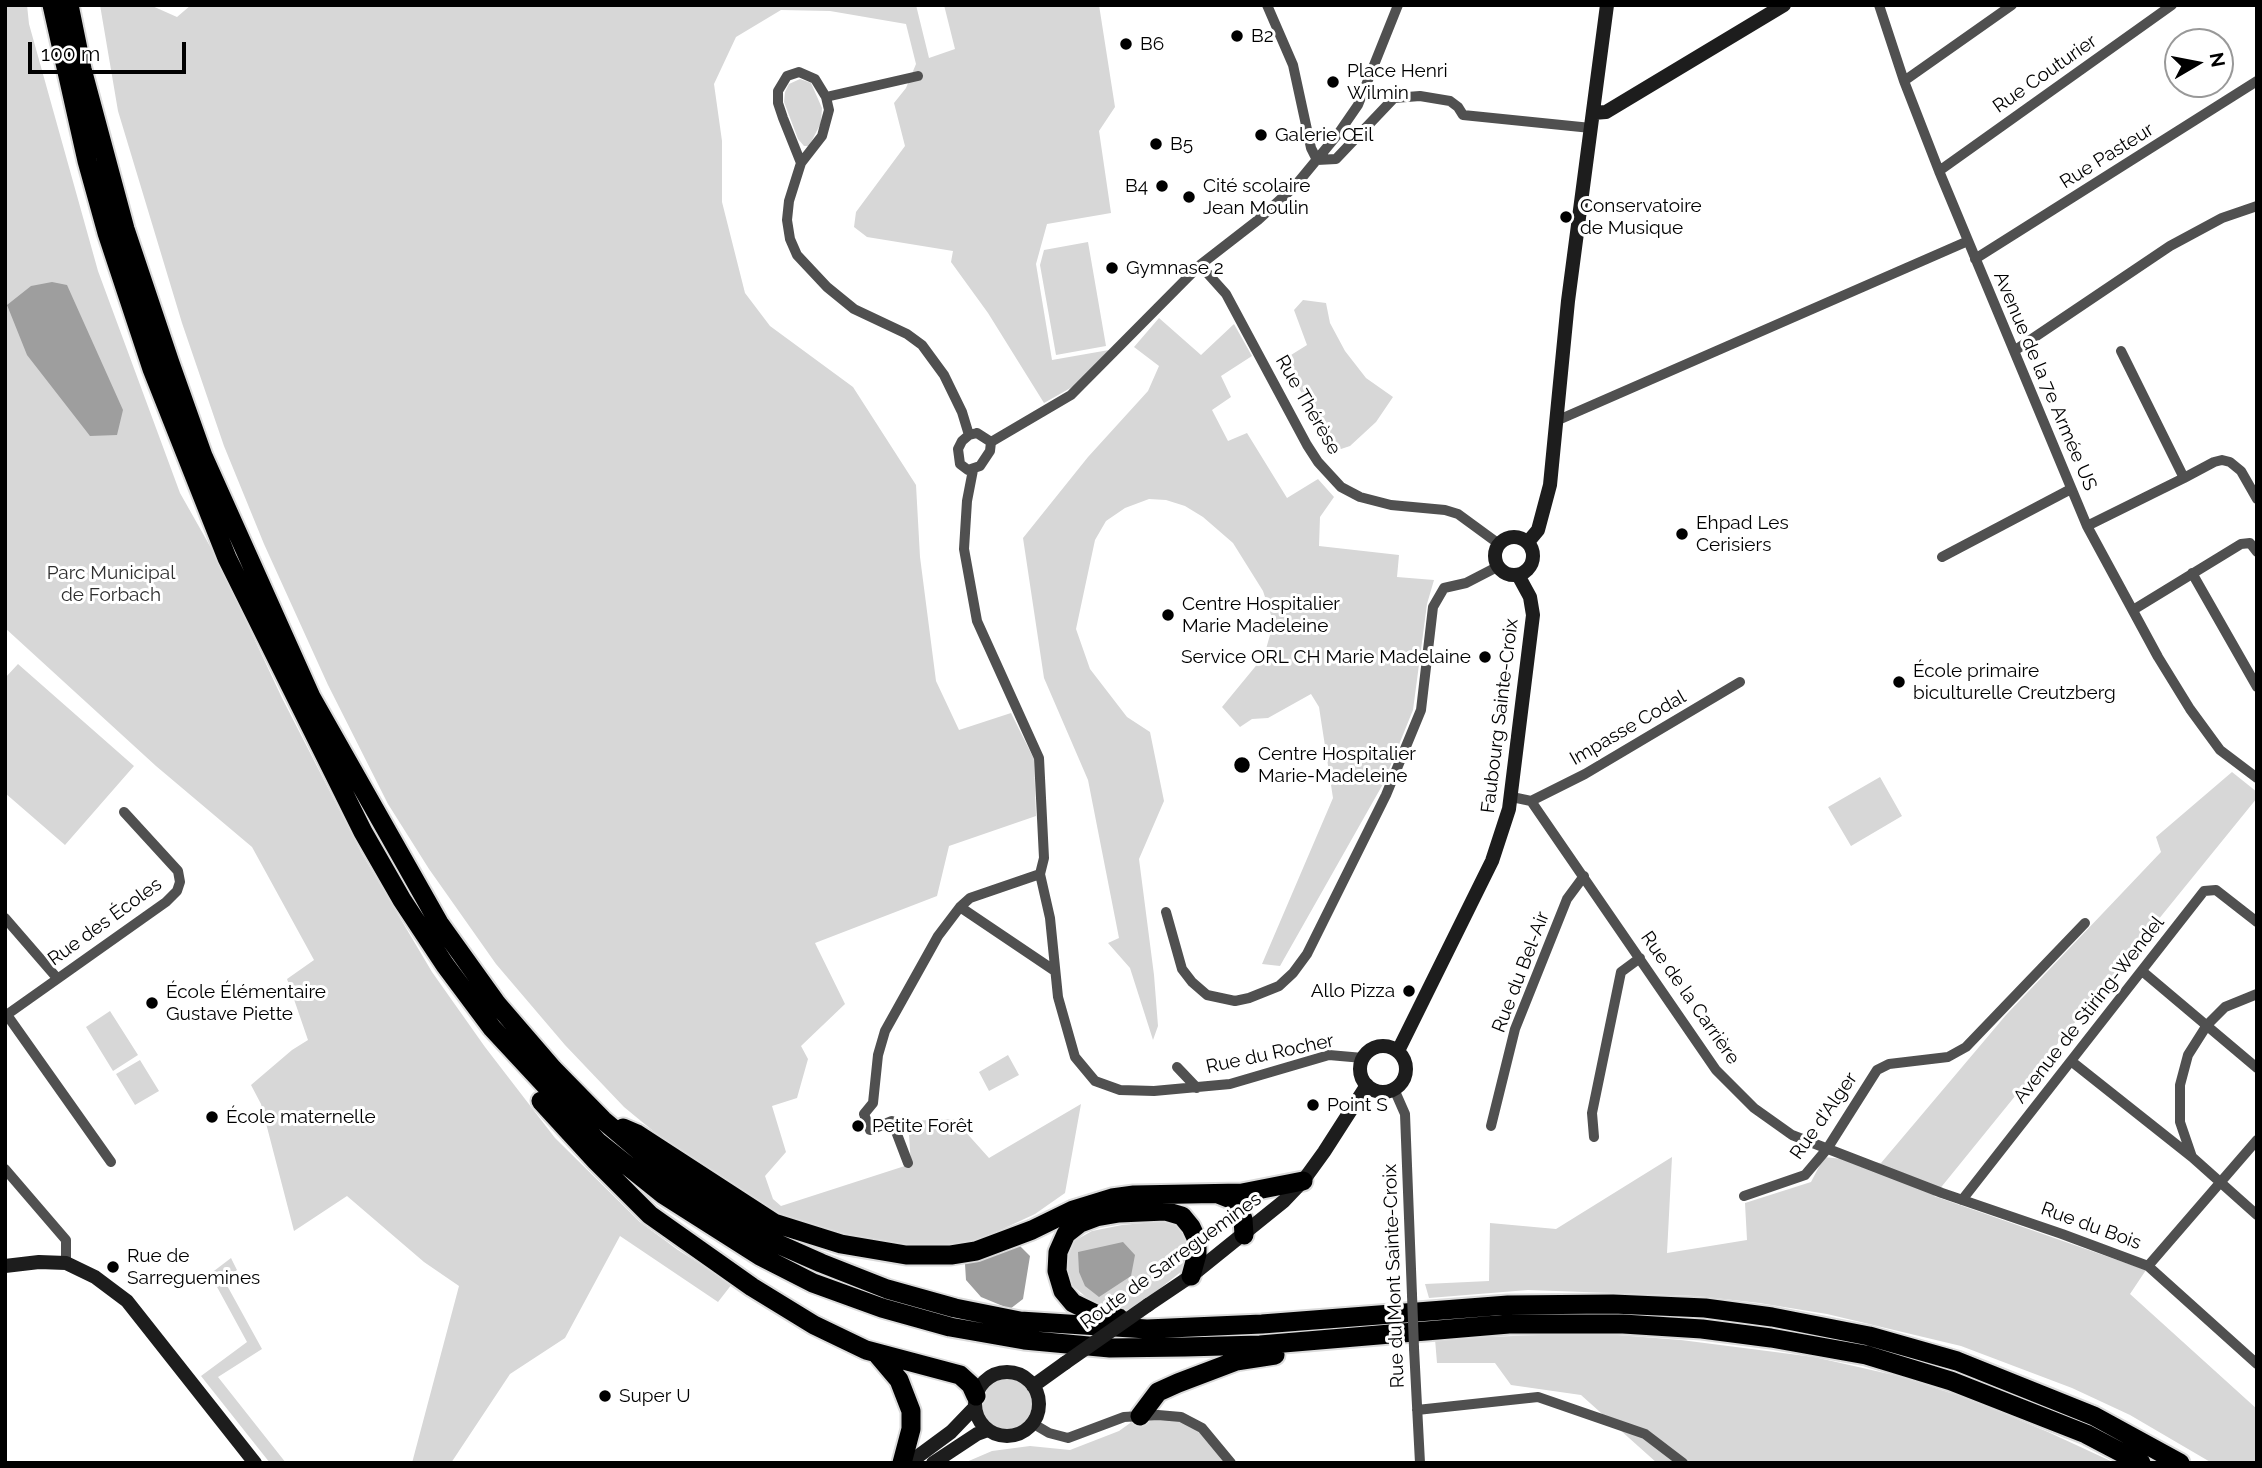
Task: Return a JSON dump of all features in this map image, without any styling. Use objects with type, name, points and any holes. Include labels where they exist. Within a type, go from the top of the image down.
[{"type":"highway","points":[[52,5],[69,88],[107,233],[152,369],[227,558],[363,832],[402,900],[445,965],[492,1028],[598,1143],[664,1195],[760,1256],[813,1283],[881,1308],[950,1327],[1024,1340],[1110,1348],[1261,1345],[1509,1324],[1623,1324],[1702,1329],[1866,1355],[1951,1381],[2086,1434],[2141,1463]]},
{"type":"highway","points":[[69,5],[82,69],[125,229],[170,363],[203,456],[311,697],[439,923],[497,1004],[552,1069],[603,1120],[674,1180],[769,1240],[887,1289],[955,1308],[1020,1321],[1147,1329],[1262,1324],[1521,1305],[1613,1304],[1705,1308],[1759,1315],[1869,1336],[1957,1362],[2094,1416],[2180,1463]]},
{"type":"highway","points":[[492,1028],[516,1074],[650,1215],[752,1287],[814,1325],[877,1354],[960,1375],[971,1385],[975,1401]]},
{"type":"highway","points":[[603,1120],[637,1134],[774,1223],[841,1244],[906,1255],[951,1255],[976,1251],[1032,1230],[1073,1210],[1112,1198],[1260,1191],[1303,1181]]},
{"type":"highway","points":[[1219,1194],[1233,1200],[1239,1209],[1244,1235]]},
{"type":"highway","points":[[1147,1329],[1135,1320],[1100,1316],[1073,1303],[1063,1291],[1057,1271],[1058,1252],[1066,1234],[1080,1223],[1096,1217],[1165,1212],[1182,1216],[1198,1240],[1191,1276]]},
{"type":"highway","points":[[1140,1416],[1158,1392],[1236,1360],[1337,1346],[1365,1336]]},
{"type":"highway","points":[[877,1354],[899,1380],[911,1411],[911,1429],[902,1463]]},
{"type":"main road","points":[[1528,542],[1538,530],[1550,485],[1568,301],[1607,5]]},
{"type":"main road","points":[[1592,121],[1784,5]]},
{"type":"main road","points":[[1513,537],[1528,542],[1533,551],[1533,561],[1528,570],[1518,575],[1505,574],[1497,567],[1494,557],[1499,544],[1513,537]]},
{"type":"main road","name":"Faubourg Sainte-Croix","points":[[1398,1051],[1492,860],[1512,797],[1533,615],[1530,597],[1518,575]]},
{"type":"main road","points":[[1385,1046],[1398,1051],[1404,1060],[1406,1071],[1402,1081],[1394,1089],[1380,1091],[1367,1085],[1360,1067],[1363,1058],[1372,1048],[1385,1046]]},
{"type":"main road","name":"Route de Sarreguemines","points":[[1033,1386],[1191,1276],[1284,1202],[1303,1181],[1367,1085]]},
{"type":"main road","points":[[5,1266],[39,1262],[66,1263],[95,1277],[127,1301],[255,1463]]},
{"type":"main road","points":[[909,1463],[951,1432],[975,1401],[980,1387],[996,1374],[1017,1374],[1033,1386],[1039,1405],[1032,1423],[1016,1434],[997,1434],[988,1430],[979,1420],[975,1401]]},
{"type":"main road","points":[[933,1463],[977,1434],[988,1430]]},
{"type":"street","points":[[1267,5],[1293,65],[1311,148],[1317,160]]},
{"type":"street","points":[[991,442],[977,432],[969,435],[962,441],[957,455],[960,464],[973,470],[985,460],[991,442],[1071,395],[1200,265],[1281,200],[1338,134],[1363,96],[1398,5]]},
{"type":"street","name":"Avenue de la 7e Armée US","points":[[1879,5],[1904,81],[1939,171],[2087,526],[2190,709],[2220,750],[2257,778]]},
{"type":"street","points":[[1904,81],[2012,5]]},
{"type":"street","name":"Rue Couturier","points":[[1939,171],[2172,5]]},
{"type":"street","points":[[801,163],[778,103],[778,91],[788,76],[799,72],[815,79],[826,97],[829,110],[822,136],[801,163],[789,201],[787,219],[790,239],[797,256],[827,287],[854,309],[907,334],[922,345],[944,374],[962,412],[969,435]]},
{"type":"street","points":[[826,97],[918,76]]},
{"type":"street","name":"Rue Pasteur","points":[[1975,259],[2257,81]]},
{"type":"street","points":[[1317,160],[1336,159],[1394,98],[1420,96],[1450,101],[1463,115],[1592,121]]},
{"type":"street","points":[[2014,351],[2170,246],[2222,218],[2257,206]]},
{"type":"street","points":[[1556,421],[1968,241]]},
{"type":"street","name":"Rue Thérèse","points":[[1200,265],[1226,294],[1307,445],[1318,462],[1341,487],[1360,497],[1391,505],[1445,510],[1458,514],[1499,544]]},
{"type":"street","points":[[2121,351],[2184,478]]},
{"type":"street","points":[[2087,526],[2222,460],[2230,462],[2241,471],[2257,499]]},
{"type":"street","name":"Rue du Rocher","points":[[973,470],[967,501],[964,549],[977,621],[1039,758],[1044,858],[1040,874],[1050,918],[1058,996],[1075,1057],[1096,1081],[1120,1090],[1174,1090],[1230,1084],[1329,1055],[1363,1058]]},
{"type":"street","points":[[2247,482],[2257,475]]},
{"type":"street","points":[[1942,557],[2071,489]]},
{"type":"street","points":[[2133,610],[2241,544],[2250,543],[2257,552]]},
{"type":"street","points":[[1166,912],[1182,968],[1192,982],[1207,995],[1235,1001],[1249,998],[1279,986],[1293,973],[1307,954],[1386,795],[1421,710],[1433,607],[1444,588],[1466,583],[1497,567]]},
{"type":"street","points":[[2192,573],[2257,687]]},
{"type":"street","name":"Impasse Codal","points":[[1531,801],[1606,762],[1740,682]]},
{"type":"street","points":[[1512,797],[1531,801]]},
{"type":"street","name":"Rue de la Carrière","points":[[1531,801],[1716,1070],[1754,1108],[1792,1135],[1962,1200]]},
{"type":"street","name":"Rue des Écoles","points":[[6,1015],[166,902],[177,891],[180,882],[178,871],[124,812]]},
{"type":"street","points":[[908,1163],[892,1121],[870,1130],[864,1114],[873,1103],[878,1055],[885,1031],[938,936],[960,907],[970,898],[1040,874]]},
{"type":"street","name":"Rue du Bel-Air","points":[[1491,1126],[1515,1029],[1567,899],[1584,876]]},
{"type":"street","name":"Avenue de Stiring-Wendel","points":[[1962,1200],[2204,891],[2216,890],[2257,922]]},
{"type":"street","points":[[960,907],[1055,971]]},
{"type":"street","points":[[5,918],[57,978]]},
{"type":"street","name":"Rue d'Alger","points":[[1744,1196],[1805,1175],[1827,1149],[1877,1070],[1889,1064],[1948,1057],[1966,1047],[2085,923]]},
{"type":"street","points":[[1594,1137],[1592,1113],[1621,972],[1640,957]]},
{"type":"street","points":[[2142,971],[2257,1068]]},
{"type":"street","points":[[2192,1157],[2180,1122],[2180,1085],[2188,1055],[2207,1025],[2225,1007],[2257,994]]},
{"type":"street","points":[[6,1015],[111,1162]]},
{"type":"street","points":[[2071,1061],[2192,1157],[2257,1215]]},
{"type":"street","points":[[1174,1090],[1177,1067],[1196,1088]]},
{"type":"street","name":"Rue du Mont Sainte-Croix","points":[[1394,1089],[1405,1114],[1420,1463]]},
{"type":"street","points":[[2148,1266],[2257,1140]]},
{"type":"street","points":[[5,1169],[66,1240],[66,1263]]},
{"type":"street","name":"Rue du Bois","points":[[1962,1200],[2148,1266],[2257,1364]]},
{"type":"street","points":[[1417,1410],[1538,1397],[1644,1434],[1683,1463]]},
{"type":"street","points":[[1032,1423],[1049,1433],[1068,1438],[1112,1421],[1140,1416],[1181,1417],[1202,1428],[1231,1463]]},
{"type":"green space","name":"Parc Municipal de Forbach","points":[[5,5],[27,5],[29,24],[98,271],[180,493],[215,555],[282,698],[361,852],[432,972],[555,1138],[640,1222],[732,1284],[718,1302],[620,1236],[565,1338],[510,1374],[451,1463],[412,1463],[459,1286],[424,1262],[347,1196],[294,1231],[261,1104],[251,1085],[308,1040],[287,979],[314,960],[252,847],[156,766],[5,628]]},
{"type":"green space","points":[[100,5],[150,5],[177,17],[191,5],[916,5],[929,58],[955,49],[944,5],[1099,5],[1115,107],[1099,131],[1111,213],[1047,224],[1036,264],[1052,360],[1109,350],[1074,386],[1044,403],[988,313],[951,262],[953,251],[867,237],[854,227],[856,212],[905,146],[894,103],[906,88],[916,64],[906,24],[830,11],[781,10],[736,37],[714,84],[722,141],[722,202],[745,293],[770,326],[853,387],[916,485],[920,557],[936,681],[959,730],[1011,713],[1034,759],[1036,816],[949,846],[937,896],[815,943],[845,1004],[801,1046],[808,1059],[797,1098],[772,1106],[786,1152],[765,1176],[773,1199],[781,1206],[911,1164],[908,1121],[954,1119],[989,1158],[1081,1104],[1065,1193],[1035,1214],[979,1240],[952,1245],[914,1246],[877,1242],[791,1223],[675,1149],[624,1107],[565,1045],[496,964],[429,869],[388,804],[328,685],[264,544],[224,446],[182,323],[118,111]]},
{"type":"green space","points":[[800,79],[811,83],[822,108],[821,123],[809,146],[804,146],[798,139],[784,102],[789,84]]},
{"type":"green space","points":[[1088,242],[1106,346],[1056,355],[1040,265],[1044,250]]},
{"type":"green space","points":[[1303,300],[1326,303],[1330,323],[1345,351],[1366,378],[1393,397],[1376,422],[1350,446],[1341,449],[1330,443],[1283,360],[1307,345],[1294,310]]},
{"type":"green space","points":[[1159,318],[1201,355],[1234,324],[1252,356],[1221,376],[1231,397],[1212,410],[1228,441],[1247,433],[1287,498],[1318,479],[1334,497],[1320,517],[1319,546],[1399,555],[1397,577],[1434,580],[1427,604],[1413,710],[1383,784],[1280,966],[1262,964],[1333,798],[1319,707],[1311,694],[1268,718],[1252,719],[1240,727],[1222,707],[1264,656],[1270,635],[1271,615],[1263,591],[1233,543],[1203,517],[1185,506],[1166,500],[1149,499],[1125,508],[1106,521],[1095,540],[1076,629],[1090,669],[1127,717],[1150,732],[1164,801],[1139,859],[1158,1026],[1153,1040],[1130,968],[1108,943],[1119,938],[1088,780],[1044,678],[1023,538],[1088,457],[1148,391],[1159,366],[1134,347]]},
{"type":"green space","points":[[18,664],[134,766],[65,845],[5,793],[5,678]]},
{"type":"green space","points":[[2232,772],[2257,792],[2257,798],[1934,1196],[2146,1270],[2130,1294],[2257,1409],[2257,1463],[2212,1463],[2130,1415],[2072,1388],[1961,1346],[1827,1314],[1697,1296],[1528,1290],[1429,1298],[1425,1284],[1489,1281],[1490,1223],[1556,1229],[1672,1157],[1667,1253],[1747,1240],[1745,1203],[1811,1182],[1824,1157],[1881,1163],[2006,1015],[2161,852],[2156,837]]},
{"type":"green space","points":[[1880,777],[1902,816],[1851,846],[1828,807]]},
{"type":"green space","points":[[110,1011],[138,1055],[113,1071],[86,1027]]},
{"type":"green space","points":[[1008,1055],[1019,1075],[989,1091],[979,1072]]},
{"type":"green space","points":[[140,1060],[159,1091],[135,1105],[116,1074]]},
{"type":"green space","points":[[1165,1221],[1179,1226],[1188,1238],[1187,1267],[1133,1310],[1100,1309],[1073,1286],[1067,1271],[1067,1253],[1074,1241],[1092,1231]]},
{"type":"green space","points":[[231,1258],[237,1270],[224,1280],[262,1349],[218,1377],[286,1463],[270,1463],[201,1376],[247,1342],[210,1274]]},
{"type":"green space","points":[[1592,1333],[1681,1340],[1814,1357],[1898,1376],[1969,1399],[2115,1463],[1657,1463],[1581,1395],[1511,1385],[1495,1363],[1437,1363],[1435,1339]]},
{"type":"green space","points":[[1006,1378],[1016,1380],[1024,1386],[1030,1394],[1030,1414],[1024,1422],[1016,1428],[1006,1430],[996,1428],[988,1422],[982,1414],[980,1404],[982,1394],[988,1386],[996,1380]]},
{"type":"green space","points":[[1140,1416],[1181,1417],[1202,1428],[1231,1463],[964,1463],[992,1451],[1030,1446],[1070,1450],[1119,1431]]},
{"type":"shaded area","points":[[52,282],[67,285],[123,410],[117,435],[90,436],[27,355],[7,305],[31,286]]},
{"type":"shaded area","points":[[1123,1242],[1135,1255],[1131,1276],[1099,1297],[1085,1286],[1079,1272],[1078,1252]]},
{"type":"shaded area","points":[[1020,1246],[1030,1256],[1023,1299],[1010,1309],[981,1297],[966,1280],[965,1264]]},
{"type":"place","name":"B2","points":[[1237,36]]},
{"type":"place","name":"B6","points":[[1126,44]]},
{"type":"place","name":"Place Henri Wilmin","points":[[1333,82]]},
{"type":"place","name":"Galerie Œil","points":[[1261,135]]},
{"type":"place","name":"B5","points":[[1156,144]]},
{"type":"place","name":"B4","points":[[1162,186]]},
{"type":"place","name":"Cité scolaire Jean Moulin","points":[[1189,197]]},
{"type":"place","name":"Conservatoire de Musique","points":[[1566,217]]},
{"type":"place","name":"Gymnase 2","points":[[1112,268]]},
{"type":"place","name":"Ehpad Les Cerisiers","points":[[1682,534]]},
{"type":"place","name":"Centre Hospitalier Marie Madeleine","points":[[1168,615]]},
{"type":"place","name":"Service ORL CH Marie Madelaine","points":[[1485,657]]},
{"type":"place","name":"École primaire biculturelle Creutzberg","points":[[1899,682]]},
{"type":"place","name":"Centre Hospitalier Marie-Madeleine","points":[[1242,765]]},
{"type":"place","name":"Allo Pizza","points":[[1409,991]]},
{"type":"place","name":"École Élémentaire Gustave Piette","points":[[152,1003]]},
{"type":"place","name":"Point S","points":[[1313,1105]]},
{"type":"place","name":"École maternelle","points":[[212,1117]]},
{"type":"place","name":"Petite Forêt","points":[[858,1126]]},
{"type":"place","name":"Rue de Sarreguemines","points":[[113,1267]]},
{"type":"place","name":"Super U","points":[[605,1396]]}]
